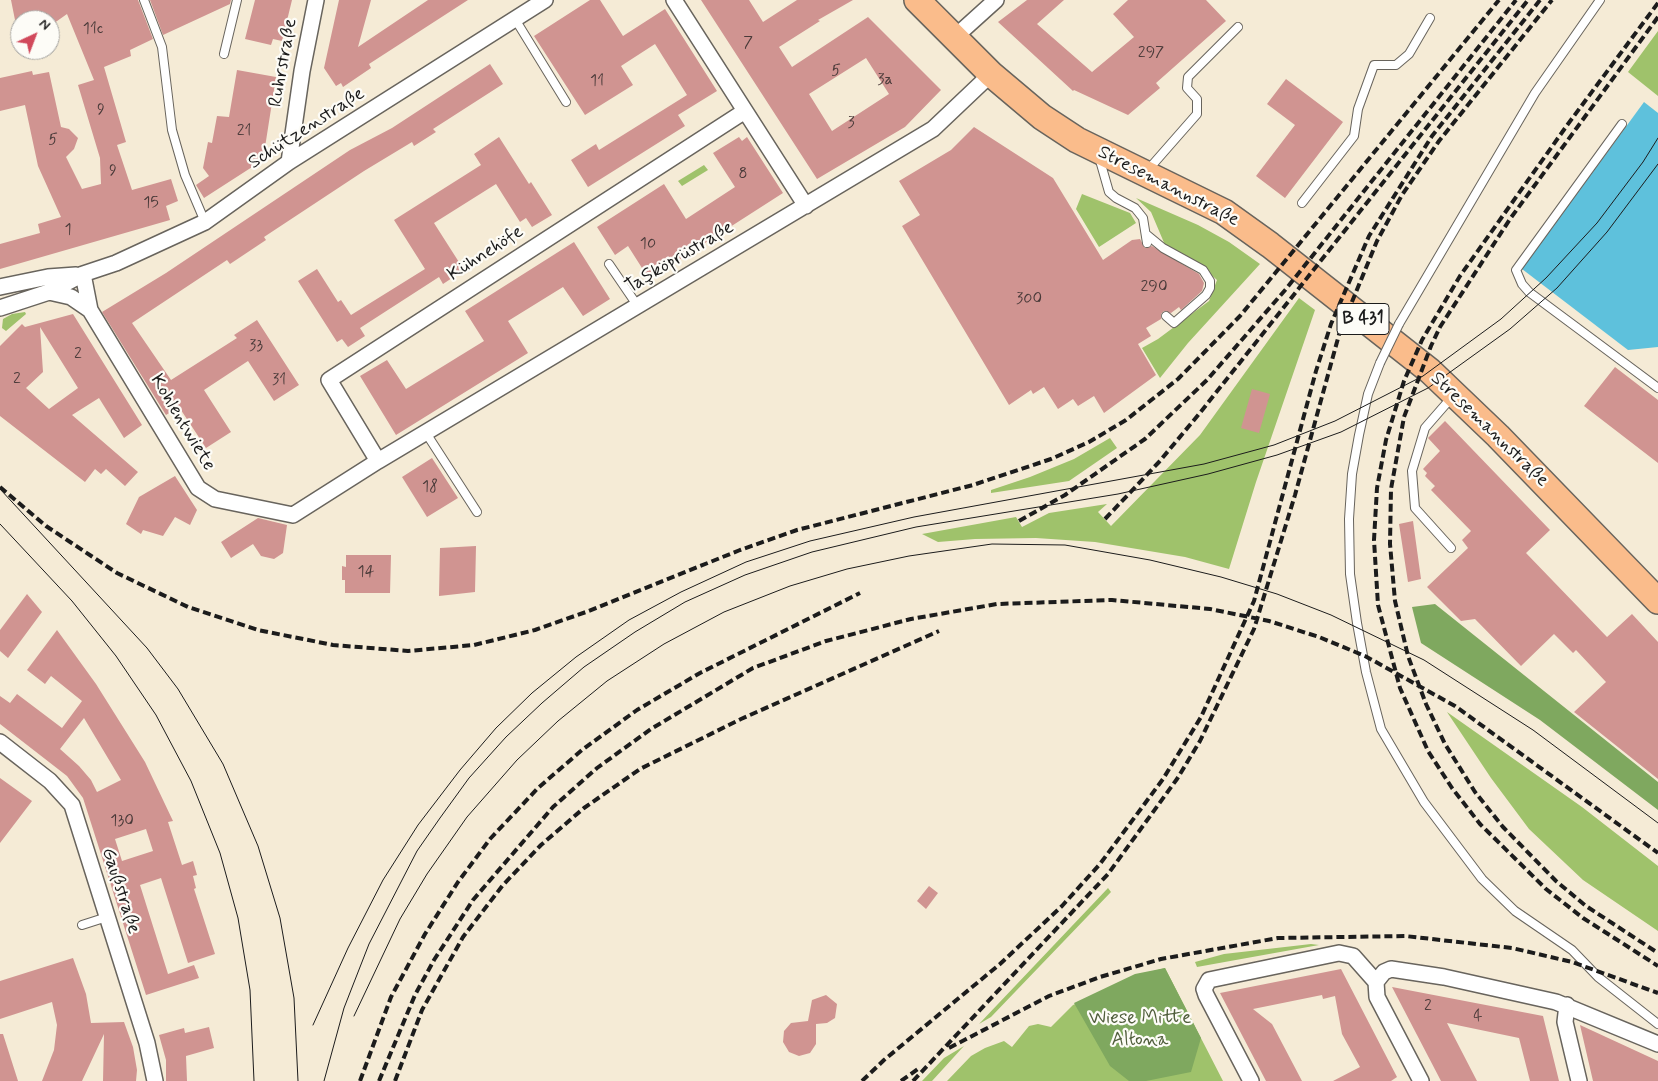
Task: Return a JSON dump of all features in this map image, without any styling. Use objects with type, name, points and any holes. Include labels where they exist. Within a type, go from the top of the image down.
[{"type":"main road","name":"Stresemannstraße","points":[[917,0],[991,74],[1042,117],[1098,150],[1207,203],[1245,227],[1455,394],[1658,601]]},
{"type":"street","name":"Ruhrstraße","points":[[289,162],[302,71],[316,0]]},
{"type":"street","name":"Schützenstraße","points":[[0,308],[48,292],[83,274],[116,263],[205,222],[289,162],[545,0]]},
{"type":"street","points":[[674,0],[806,206]]},
{"type":"street","points":[[955,38],[996,0]]},
{"type":"street","name":"Taşköprüstraße","points":[[378,461],[933,129],[991,74]]},
{"type":"street","name":"Kühnehöfe","points":[[378,461],[329,380],[745,111]]},
{"type":"street","name":"Schützenstraße","points":[[0,287],[48,277],[83,274]]},
{"type":"street","name":"Kohlentwiete","points":[[83,274],[90,310],[198,488],[205,495],[215,499],[294,514],[378,461]]},
{"type":"street","name":"Kohlentwiete","points":[[48,292],[71,297],[90,310]]},
{"type":"street","name":"Gaußstraße","points":[[0,742],[50,781],[72,805],[147,1043],[155,1081]]},
{"type":"street","points":[[1251,1081],[1206,995],[1206,984],[1214,977],[1339,953],[1353,956],[1376,982],[1377,997],[1421,1081]]},
{"type":"street","points":[[1376,982],[1384,972],[1399,970],[1444,977],[1567,1005],[1658,1044]]},
{"type":"street","points":[[1567,1005],[1565,1022],[1579,1081]]},
{"type":"lane","points":[[144,0],[162,47],[172,130],[185,175],[205,222]]},
{"type":"lane","points":[[224,54],[237,0]]},
{"type":"lane","points":[[1600,0],[1535,93],[1399,324],[1380,363],[1368,394],[1352,474],[1349,518],[1350,574],[1366,672],[1381,729],[1424,802],[1482,879],[1516,911],[1572,950],[1598,977],[1658,1024]]},
{"type":"lane","points":[[1302,202],[1354,136],[1358,109],[1374,66],[1396,65],[1409,54],[1430,18]]},
{"type":"lane","points":[[515,19],[566,102]]},
{"type":"lane","points":[[1145,173],[1197,114],[1197,99],[1186,88],[1188,77],[1238,27]]},
{"type":"lane","points":[[1622,124],[1516,270],[1522,284],[1529,292],[1658,388]]},
{"type":"lane","points":[[1098,150],[1109,192],[1140,213],[1147,243]]},
{"type":"lane","points":[[1146,234],[1163,248],[1204,270],[1210,281],[1210,288],[1206,295],[1174,323],[1166,316]]},
{"type":"lane","points":[[609,264],[637,305]]},
{"type":"lane","points":[[1451,548],[1415,508],[1412,471],[1425,428],[1455,394]]},
{"type":"lane","points":[[426,433],[477,512]]},
{"type":"lane","points":[[82,925],[107,917]]},
{"type":"green space","points":[[1658,31],[1658,96],[1628,72]]},
{"type":"green space","points":[[704,165],[708,170],[682,186],[678,181]]},
{"type":"green space","points":[[1082,194],[1130,213],[1136,223],[1099,247],[1076,209]]},
{"type":"green space","points":[[1136,198],[1198,225],[1229,242],[1260,264],[1188,343],[1160,378],[1142,348],[1158,339],[1209,301],[1217,280],[1198,263],[1165,245],[1151,212]]},
{"type":"green space","points":[[1299,298],[1315,310],[1256,482],[1229,569],[1185,557],[1095,542],[1036,538],[938,542],[922,534],[1016,517],[1022,527],[1049,513],[1107,504],[1098,512],[1111,526],[1200,435]]},
{"type":"green space","points":[[25,312],[26,314],[6,331],[2,328],[3,319],[12,314]]},
{"type":"green space","points":[[1110,438],[1117,448],[1069,481],[991,493],[991,490],[1074,459]]},
{"type":"green space","points":[[1435,604],[1658,782],[1658,810],[1540,720],[1421,643],[1412,607]]},
{"type":"green space","points":[[1447,712],[1582,807],[1658,866],[1658,931],[1583,880],[1529,829],[1491,778]]},
{"type":"green space","points":[[1108,888],[1111,892],[991,1017],[979,1024]]},
{"type":"green space","points":[[1311,944],[1319,945],[1197,967],[1195,962],[1224,954]]},
{"type":"green space","name":"Wiese Mitte Altona","points":[[1165,968],[1223,1081],[947,1081],[971,1056],[985,1048],[1004,1041],[1012,1047],[1029,1026],[1038,1024],[1051,1027],[1073,1005],[1135,976]]},
{"type":"green space","points":[[1165,968],[1201,1038],[1191,1072],[1146,1081],[1129,1081],[1110,1066],[1074,1003],[1135,974]]},
{"type":"green space","points":[[964,1046],[932,1081],[922,1081],[944,1058]]},
{"type":"water","points":[[1644,102],[1658,113],[1658,347],[1628,350],[1522,269]]},
{"type":"building","points":[[11,0],[138,0],[153,39],[130,50],[131,56],[104,67],[126,142],[117,145],[132,190],[171,179],[178,201],[166,206],[170,220],[0,269],[0,244],[40,233],[38,224],[61,217],[38,166],[25,105],[0,111],[0,78],[32,71],[33,75],[49,72],[61,127],[69,129],[78,138],[74,149],[66,157],[82,189],[101,184],[100,158],[78,85],[94,80],[67,14],[60,19],[60,10],[13,10]]},
{"type":"building","points":[[150,0],[231,0],[230,4],[163,35]]},
{"type":"building","points":[[255,0],[292,0],[282,41],[273,39],[271,45],[245,39]]},
{"type":"building","points":[[339,0],[371,0],[358,47],[428,0],[468,0],[369,64],[371,68],[343,87],[341,83],[336,86],[324,68]]},
{"type":"building","points":[[590,0],[600,0],[623,36],[665,9],[717,91],[678,115],[685,126],[588,187],[571,160],[596,144],[599,150],[687,95],[655,44],[621,66],[633,85],[585,115],[534,36]]},
{"type":"building","points":[[701,0],[749,0],[763,22],[797,0],[853,0],[818,20],[820,21],[779,47],[792,67],[868,17],[941,90],[905,127],[817,179]],"holes":[[[866,58],[889,94],[832,131],[809,94]]]},
{"type":"building","points":[[1027,0],[1064,0],[1037,24],[1092,72],[1134,37],[1113,14],[1128,0],[1206,0],[1226,21],[1156,83],[1160,88],[1128,115],[1073,91],[998,22]]},
{"type":"building","points":[[490,64],[503,84],[433,129],[436,132],[414,146],[412,142],[364,171],[264,237],[266,240],[230,264],[227,260],[132,323],[171,380],[237,338],[234,335],[257,320],[299,385],[274,401],[248,361],[204,390],[231,432],[206,448],[179,407],[166,415],[102,312],[166,273],[350,150],[392,128]]},
{"type":"building","points":[[237,70],[276,77],[263,160],[204,198],[196,185],[209,176],[203,168],[208,142],[212,143],[217,116],[229,117]]},
{"type":"building","points":[[1286,79],[1343,122],[1285,198],[1256,176],[1295,125],[1267,104]]},
{"type":"building","points":[[974,127],[1053,178],[1103,260],[1132,240],[1140,239],[1145,248],[1152,246],[1199,274],[1204,283],[1202,291],[1181,310],[1179,307],[1171,313],[1164,311],[1161,314],[1161,319],[1146,328],[1151,336],[1138,344],[1156,375],[1104,413],[1094,396],[1078,406],[1073,399],[1058,409],[1044,387],[1033,394],[1031,390],[1009,405],[902,226],[920,215],[899,181],[951,150]]},
{"type":"building","points":[[499,137],[529,184],[531,182],[552,215],[532,227],[526,218],[520,222],[496,184],[434,223],[464,270],[443,284],[439,277],[360,328],[365,336],[348,347],[342,339],[337,342],[298,281],[317,269],[338,302],[341,300],[351,315],[425,269],[394,220],[481,165],[474,154]]},
{"type":"building","points":[[739,137],[742,141],[747,137],[783,193],[649,279],[628,246],[615,255],[597,227],[664,184],[686,219],[735,187],[713,153]]},
{"type":"building","points":[[574,242],[610,299],[583,316],[563,287],[508,321],[528,353],[396,435],[360,376],[387,360],[406,389],[484,341],[465,311]]},
{"type":"building","points":[[73,314],[142,425],[124,438],[99,398],[72,415],[138,472],[125,486],[106,469],[101,474],[95,469],[85,482],[0,416],[0,346],[22,324],[25,327]],"holes":[[[40,327],[78,388],[49,409],[26,388],[43,372]]]},
{"type":"building","points":[[1615,367],[1658,400],[1658,463],[1584,406]]},
{"type":"building","points":[[1252,389],[1270,394],[1259,433],[1241,428]]},
{"type":"building","points":[[1445,421],[1550,530],[1526,553],[1607,637],[1632,614],[1658,642],[1658,779],[1574,712],[1606,682],[1576,650],[1573,653],[1554,634],[1521,666],[1475,619],[1461,621],[1427,587],[1468,548],[1462,540],[1471,531],[1431,490],[1435,486],[1425,476],[1427,473],[1423,469],[1440,451],[1428,438]]},
{"type":"building","points":[[432,458],[458,498],[427,517],[402,477]]},
{"type":"building","points":[[175,476],[197,510],[190,525],[175,517],[163,536],[143,530],[141,534],[126,524],[139,497]]},
{"type":"building","points":[[258,518],[287,525],[283,553],[274,559],[261,556],[253,544],[231,558],[221,542]]},
{"type":"building","points":[[1413,521],[1421,579],[1408,582],[1399,524]]},
{"type":"building","points":[[476,546],[475,592],[439,596],[440,548]]},
{"type":"building","points":[[346,555],[391,555],[390,593],[345,593],[345,580],[342,580],[342,566],[346,567]]},
{"type":"building","points":[[27,594],[42,612],[8,658],[0,651],[0,630]]},
{"type":"building","points":[[57,630],[96,684],[145,762],[173,821],[168,822],[182,865],[193,861],[197,875],[193,876],[196,888],[194,889],[215,954],[188,963],[161,878],[140,885],[168,974],[194,965],[199,978],[146,995],[83,798],[67,776],[0,724],[0,696],[10,703],[17,694],[62,728],[82,701],[51,676],[45,684],[27,670]],"holes":[[[84,718],[121,780],[97,792],[91,780],[79,766],[60,749]],[[146,829],[153,851],[122,861],[115,839]]]},
{"type":"building","points":[[0,778],[32,801],[0,843]]},
{"type":"building","points":[[929,886],[938,893],[926,909],[917,901]]},
{"type":"building","points":[[73,958],[86,994],[91,1023],[124,1022],[133,1047],[137,1070],[136,1081],[103,1081],[104,1034],[82,1081],[42,1081],[54,1050],[57,1025],[52,1002],[0,1019],[0,981]]},
{"type":"building","points":[[1341,969],[1397,1077],[1391,1081],[1333,1081],[1360,1067],[1342,1034],[1335,996],[1323,999],[1322,995],[1253,1009],[1272,1024],[1302,1081],[1266,1081],[1220,993]]},
{"type":"building","points":[[1392,987],[1543,1016],[1559,1081],[1530,1081],[1519,1038],[1447,1023],[1477,1081],[1441,1081]]},
{"type":"building","points":[[826,995],[837,1004],[835,1018],[827,1023],[816,1024],[816,1044],[810,1053],[799,1056],[789,1052],[783,1042],[784,1031],[791,1023],[808,1021],[812,1000]]},
{"type":"building","points":[[1580,1025],[1658,1061],[1658,1081],[1593,1081]]},
{"type":"building","points":[[209,1027],[214,1048],[186,1056],[187,1081],[166,1081],[166,1060],[159,1035],[184,1028],[185,1033]]},
{"type":"building","points":[[0,1034],[3,1034],[18,1081],[0,1081]]},
{"type":"tram line","points":[[313,1025],[348,948],[383,880],[418,825],[460,770],[496,728],[532,693],[576,657],[629,620],[681,592],[746,562],[810,541],[914,517],[1204,464],[1274,445],[1335,421],[1423,376],[1501,319],[1546,278],[1597,223],[1643,162],[1658,138]]},
{"type":"tram line","points":[[324,1081],[344,1008],[369,944],[417,851],[469,778],[506,737],[584,667],[635,632],[685,602],[745,575],[812,552],[916,527],[1118,494],[1208,474],[1277,455],[1341,432],[1428,388],[1510,329],[1557,288],[1607,232],[1658,164]]},
{"type":"tram line","points":[[0,489],[147,648],[178,689],[223,764],[258,846],[280,918],[294,998],[298,1081]]},
{"type":"tram line","points":[[0,524],[72,601],[116,656],[156,715],[191,781],[220,853],[238,918],[250,990],[254,1081]]},
{"type":"tram line","points":[[354,1016],[400,919],[427,874],[467,817],[517,760],[558,721],[607,681],[664,644],[724,612],[790,586],[847,569],[909,556],[992,544],[1065,545],[1150,560],[1221,577],[1277,594],[1331,615],[1424,660],[1533,730],[1658,823]]},
{"type":"railway","points":[[0,487],[46,526],[117,573],[188,607],[258,630],[333,645],[408,651],[474,645],[535,630],[586,612],[740,550],[797,530],[973,485],[1051,459],[1089,442],[1126,420],[1178,379],[1240,316],[1499,0]]},
{"type":"railway","points":[[1019,521],[1065,495],[1145,439],[1207,380],[1286,289],[1516,0]]},
{"type":"railway","points":[[1105,519],[1159,462],[1199,414],[1528,0]]},
{"type":"railway","points":[[862,1081],[884,1060],[1000,964],[1062,906],[1100,864],[1163,779],[1201,717],[1254,601],[1316,371],[1331,324],[1369,236],[1432,136],[1540,0]]},
{"type":"railway","points":[[913,1081],[1108,874],[1177,779],[1200,741],[1254,629],[1295,495],[1340,331],[1377,241],[1402,195],[1439,141],[1552,0]]},
{"type":"railway","points":[[1658,3],[1568,124],[1460,276],[1422,340],[1404,381],[1386,440],[1377,488],[1374,540],[1378,605],[1400,688],[1428,751],[1452,788],[1480,824],[1546,889],[1583,918],[1658,966]]},
{"type":"railway","points":[[1658,17],[1510,219],[1440,327],[1404,417],[1391,489],[1390,544],[1395,601],[1408,656],[1426,704],[1445,744],[1475,792],[1503,827],[1556,881],[1586,906],[1658,953]]},
{"type":"railway","points":[[360,1081],[391,997],[425,934],[458,882],[490,839],[538,788],[582,750],[637,710],[700,673],[860,593]]},
{"type":"railway","points":[[379,1081],[415,995],[434,960],[473,900],[553,807],[597,768],[651,729],[753,668],[826,641],[911,619],[997,604],[1112,600],[1210,609],[1269,621],[1319,637],[1365,656],[1455,706],[1658,853]]},
{"type":"railway","points":[[395,1081],[422,1010],[463,937],[503,885],[541,845],[584,808],[640,769],[741,719],[939,631]]},
{"type":"railway","points":[[949,1048],[1049,996],[1100,977],[1161,959],[1278,938],[1405,936],[1512,948],[1572,962],[1658,993]]},
{"type":"railway","points":[[901,1081],[918,1069]]}]
